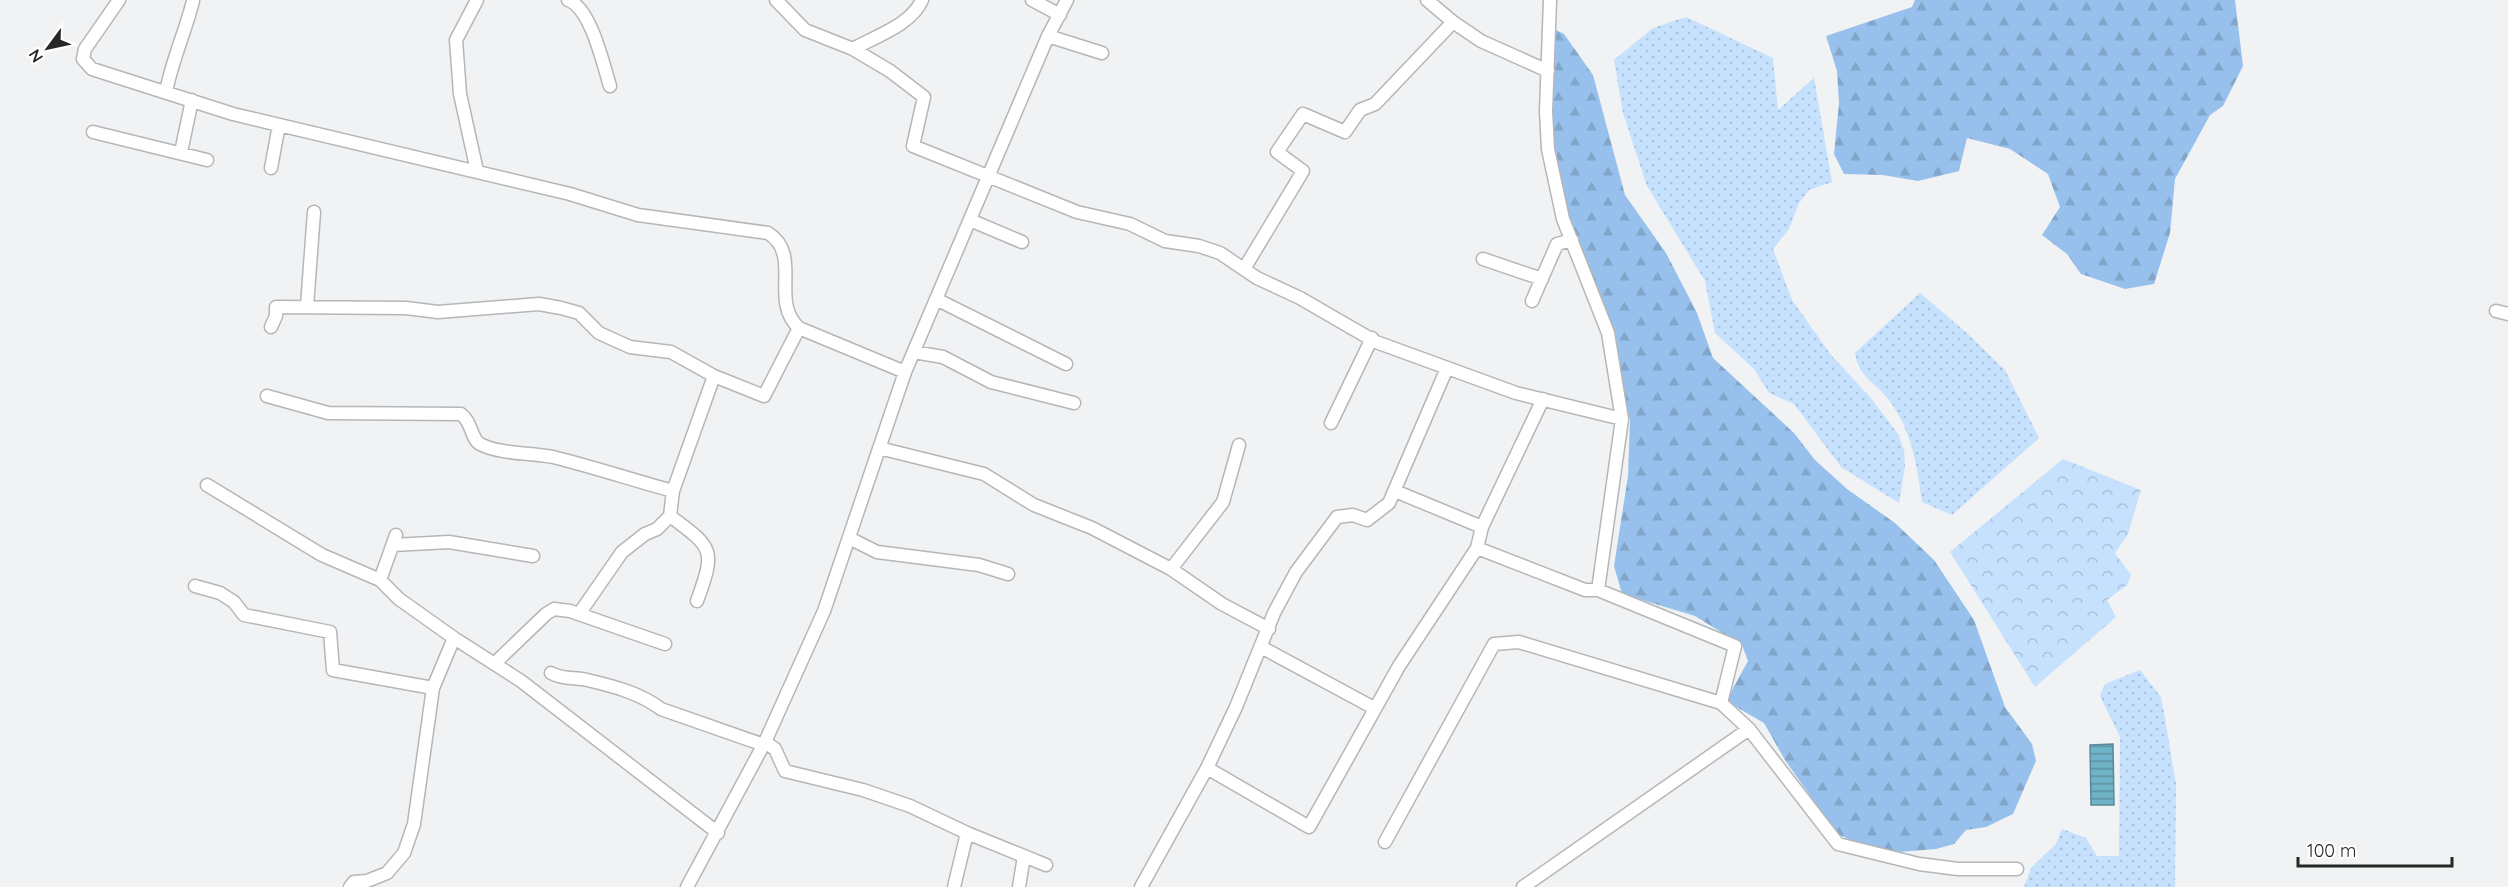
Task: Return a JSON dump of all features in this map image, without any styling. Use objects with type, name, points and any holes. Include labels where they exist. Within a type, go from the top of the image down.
[{"type":"street","points":[[119,0],[85,49],[83,59],[92,69],[279,125],[570,194],[638,215],[768,232],[783,246],[785,255],[784,299],[791,321],[799,328],[905,372]]},
{"type":"street","points":[[477,0],[456,40],[460,94],[477,171]]},
{"type":"street","points":[[776,0],[806,30],[853,49],[890,71],[924,97],[913,146],[1077,212],[1130,224],[1165,241],[1199,246],[1220,253],[1244,269],[1376,342],[1516,393],[1622,419]]},
{"type":"street","points":[[853,49],[900,24],[922,0]]},
{"type":"street","points":[[1032,0],[1060,15]]},
{"type":"street","points":[[687,887],[764,744],[824,611],[905,372],[1048,36],[1067,0]]},
{"type":"street","points":[[1427,0],[1481,41],[1548,71]]},
{"type":"street","points":[[1550,0],[1546,111],[1548,149],[1563,219],[1608,333],[1622,419],[1598,590]]},
{"type":"street","points":[[573,1],[592,29],[610,86]]},
{"type":"street","points":[[166,92],[170,72],[186,32],[193,2]]},
{"type":"street","points":[[1244,269],[1303,171],[1277,152],[1304,114],[1345,132],[1360,110],[1375,104],[1453,22]]},
{"type":"street","points":[[1048,36],[1101,53]]},
{"type":"street","points":[[181,152],[192,100]]},
{"type":"street","points":[[271,168],[279,125]]},
{"type":"street","points":[[93,132],[207,160]]},
{"type":"street","points":[[307,306],[314,212]]},
{"type":"street","points":[[970,220],[1022,242]]},
{"type":"street","points":[[1532,301],[1557,244],[1572,240]]},
{"type":"street","points":[[1483,260],[1542,279]]},
{"type":"street","points":[[936,299],[1066,364]]},
{"type":"street","points":[[271,327],[276,316],[276,307],[406,308],[438,312],[539,304],[579,313],[599,333],[630,347],[671,352],[714,376],[764,396],[799,328]]},
{"type":"street","points":[[1331,423],[1372,338]]},
{"type":"street","points":[[914,352],[943,357],[991,382],[1074,403]]},
{"type":"street","points":[[1141,887],[1207,768],[1236,707],[1274,613],[1296,572],[1337,517],[1353,515],[1367,520],[1389,503],[1447,368]]},
{"type":"street","points":[[579,614],[622,552],[645,534],[657,529],[670,516],[673,491],[714,376]]},
{"type":"street","points":[[267,396],[328,413],[461,414],[470,422],[476,441],[480,444],[501,451],[552,457],[673,491]]},
{"type":"street","points":[[1207,768],[1310,827],[1374,708],[1477,548],[1482,527],[1543,399]]},
{"type":"street","points":[[1171,569],[1223,502],[1239,445]]},
{"type":"street","points":[[879,448],[984,474],[1034,505],[1092,528],[1171,569],[1222,604],[1269,629]]},
{"type":"street","points":[[207,485],[322,555],[380,580],[399,599],[521,681],[718,833]]},
{"type":"street","points":[[1395,491],[1482,527]]},
{"type":"street","points":[[670,516],[702,540],[710,554],[708,573],[698,601]]},
{"type":"street","points":[[849,538],[877,552],[979,565],[1008,574]]},
{"type":"street","points":[[380,580],[394,540],[449,542],[532,556]]},
{"type":"street","points":[[1477,548],[1585,590],[1598,590],[1735,646],[1721,703]]},
{"type":"street","points":[[195,586],[220,593],[234,602],[244,615],[330,632],[333,670],[433,688]]},
{"type":"street","points":[[495,663],[554,609],[579,614],[665,644]]},
{"type":"street","points":[[350,887],[354,882],[371,884],[387,873],[404,853],[414,824],[433,688],[454,638]]},
{"type":"street","points":[[1385,842],[1494,644],[1519,642],[1721,703],[1749,729],[1838,844],[1919,864],[1958,869],[2017,869]]},
{"type":"street","points":[[1261,647],[1374,708]]},
{"type":"street","points":[[551,673],[566,679],[588,680],[647,698],[661,709],[775,749],[785,771],[863,790],[910,806],[967,833],[1046,865]]},
{"type":"street","points":[[1522,887],[1749,729]]},
{"type":"street","points":[[954,887],[967,833]]},
{"type":"street","points":[[1019,887],[1024,856]]},
{"type":"green space","points":[[1915,0],[2235,0],[2243,66],[2223,106],[2210,115],[2175,179],[2170,233],[2154,284],[2125,289],[2081,274],[2067,254],[2042,235],[2060,207],[2048,174],[2010,149],[1967,138],[1959,171],[1918,181],[1883,175],[1844,174],[1834,154],[1839,103],[1837,71],[1826,36],[1912,7]]},
{"type":"green space","points":[[1686,17],[1773,58],[1778,110],[1814,78],[1832,182],[1809,190],[1799,203],[1789,229],[1773,249],[1792,300],[1831,355],[1870,397],[1898,434],[1904,450],[1905,466],[1899,503],[1841,467],[1794,404],[1769,393],[1754,369],[1715,333],[1705,281],[1647,186],[1623,113],[1614,60],[1653,28]]},
{"type":"green space","points":[[1544,24],[1564,34],[1593,75],[1625,195],[1666,253],[1697,313],[1713,358],[1794,433],[1815,460],[1847,489],[1895,523],[1934,560],[1974,620],[2005,707],[2032,744],[2036,761],[2013,814],[1986,827],[1966,830],[1954,844],[1936,849],[1899,852],[1867,847],[1837,834],[1785,760],[1764,723],[1726,701],[1748,661],[1742,645],[1695,616],[1622,594],[1614,566],[1628,476],[1630,420],[1608,329],[1583,271],[1547,142]]},
{"type":"green space","points":[[1920,293],[1968,334],[2005,370],[2039,438],[1952,515],[1922,502],[1916,464],[1905,428],[1887,397],[1860,369],[1855,353]]},
{"type":"green space","points":[[2063,459],[2141,490],[2128,534],[2115,553],[2131,575],[2127,585],[2107,600],[2116,617],[2035,687],[1950,552]]},
{"type":"green space","points":[[2140,670],[2161,697],[2176,784],[2175,887],[2024,887],[2031,868],[2056,844],[2062,829],[2086,838],[2097,856],[2119,856],[2120,737],[2100,696],[2105,684]]},
{"type":"shaded area","points":[[2113,744],[2114,805],[2091,805],[2090,745]]}]
